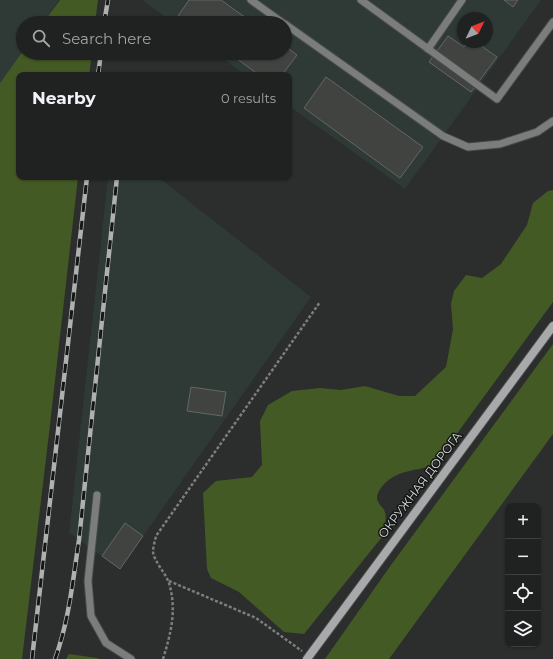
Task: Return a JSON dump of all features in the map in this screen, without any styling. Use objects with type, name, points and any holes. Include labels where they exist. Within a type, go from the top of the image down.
[{"type":"main road","name":"ОКРУЖНАЯ ДОРОГА","points":[[308,658],[553,326]]},
{"type":"lane","points":[[251,0],[273,16]]},
{"type":"lane","points":[[361,0],[497,99],[553,22]]},
{"type":"lane","points":[[428,49],[462,0]]},
{"type":"lane","points":[[292,30],[443,136],[468,147],[500,144],[537,132],[553,121]]},
{"type":"lane","points":[[97,495],[88,581],[91,616],[106,643],[131,659]]},
{"type":"path","points":[[163,659],[171,631],[173,604],[168,581],[153,552],[156,536],[320,302]]},
{"type":"path","points":[[168,581],[256,618],[308,658]]},
{"type":"shaded area","points":[[0,0],[59,0],[48,16],[16,16],[17,60],[0,83]]},
{"type":"shaded area","points":[[142,0],[541,0],[405,189],[292,108],[292,72],[242,72],[225,60],[292,60],[292,16],[164,16]]},
{"type":"shaded area","points":[[108,180],[162,180],[311,297],[120,569],[69,533]]},
{"type":"green space","points":[[60,0],[98,0],[96,16],[48,16]]},
{"type":"green space","points":[[17,60],[91,60],[89,72],[16,72],[16,180],[78,180],[22,659],[0,659],[0,83]]},
{"type":"green space","points":[[553,190],[553,302],[434,465],[405,472],[392,477],[381,488],[377,499],[386,516],[382,537],[304,634],[284,632],[239,592],[211,578],[207,569],[203,493],[216,481],[252,477],[262,465],[260,421],[268,405],[292,391],[320,388],[341,390],[365,386],[399,396],[415,396],[446,367],[453,329],[451,304],[454,291],[466,275],[482,278],[501,264],[527,225],[533,203],[548,191]]},
{"type":"green space","points":[[553,344],[553,434],[389,659],[325,659],[391,565]]},
{"type":"green space","points":[[69,654],[97,658],[99,659],[66,659]]},
{"type":"building","points":[[189,0],[221,0],[243,16],[178,16]]},
{"type":"building","points":[[504,0],[518,0],[513,7]]},
{"type":"building","points":[[448,36],[457,42],[457,48],[484,48],[497,57],[471,92],[429,62]]},
{"type":"building","points":[[292,51],[297,55],[284,72],[255,72],[239,60],[292,60]]},
{"type":"building","points":[[326,77],[423,147],[400,178],[304,108]]},
{"type":"building","points":[[191,387],[226,392],[222,416],[187,411]]},
{"type":"building","points":[[125,523],[143,536],[120,569],[102,556]]},
{"type":"railway","points":[[105,16],[108,0]]},
{"type":"railway","points":[[98,72],[100,60]]},
{"type":"railway","points":[[32,659],[87,180]]},
{"type":"railway","points":[[55,659],[64,630],[79,540],[117,180]]}]
